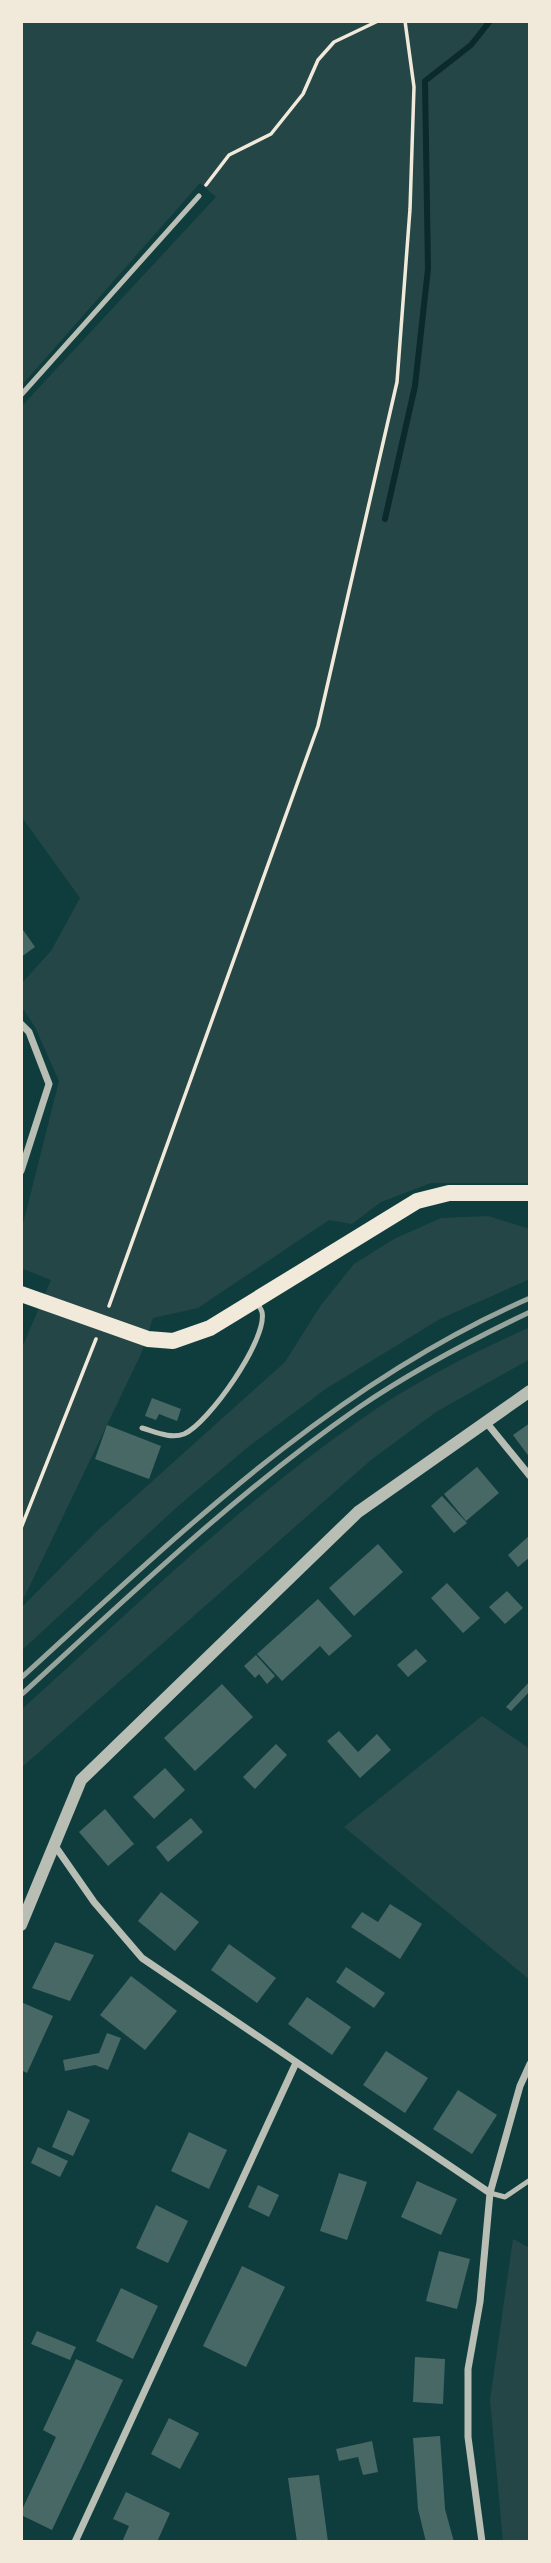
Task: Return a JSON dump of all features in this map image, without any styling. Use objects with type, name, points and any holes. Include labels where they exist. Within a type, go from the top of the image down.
[{"type":"main road","points":[[21,1294],[148,1339],[173,1341],[210,1328],[417,1201],[449,1193],[530,1193]]},
{"type":"street","points":[[21,1024],[29,1032],[49,1084],[21,1171]]},
{"type":"street","points":[[21,1925],[53,1842],[81,1780],[358,1512],[530,1391]]},
{"type":"street","points":[[486,1422],[530,1476]]},
{"type":"street","points":[[53,1842],[94,1902],[142,1958],[295,2065],[490,2193]]},
{"type":"street","points":[[482,2542],[468,2437],[468,2369],[480,2302],[490,2193],[520,2086],[530,2064]]},
{"type":"street","points":[[75,2542],[295,2065]]},
{"type":"lane","points":[[21,395],[199,196]]},
{"type":"lane","points":[[142,1428],[172,1437],[187,1433],[211,1410],[236,1377],[260,1330],[263,1314],[256,1300]]},
{"type":"lane","points":[[490,2193],[505,2197],[530,2180]]},
{"type":"path","points":[[199,196],[215,170],[229,155],[271,134],[303,94],[318,60],[334,42],[378,21]]},
{"type":"path","points":[[108,1310],[318,726],[397,382],[410,209],[414,87],[405,21]]},
{"type":"path","points":[[21,1528],[98,1335]]},
{"type":"shaded area","points":[[21,21],[530,21],[530,1183],[431,1183],[381,1202],[352,1224],[329,1220],[198,1308],[153,1318],[141,1354],[21,1604],[21,1350],[51,1280],[21,1268],[21,1232],[59,1081],[35,1027],[21,1006],[21,984],[51,951],[80,898],[21,816],[21,407],[216,197],[200,183],[21,386]]},
{"type":"shaded area","points":[[488,1216],[530,1229],[530,1279],[440,1319],[327,1388],[248,1447],[176,1508],[21,1651],[21,1608],[98,1530],[285,1362],[321,1305],[354,1264],[394,1239],[441,1218]]},
{"type":"shaded area","points":[[530,1327],[530,1359],[436,1412],[371,1460],[21,1768],[21,1710],[230,1521],[318,1451],[403,1392],[445,1368]]},
{"type":"shaded area","points":[[482,1716],[530,1749],[530,1980],[344,1827]]},
{"type":"shaded area","points":[[513,2239],[530,2248],[530,2542],[503,2542],[490,2400]]},
{"type":"building","points":[[21,927],[35,947],[21,957]]},
{"type":"building","points":[[152,1398],[181,1409],[177,1421],[159,1414],[156,1420],[145,1416]]},
{"type":"building","points":[[530,1423],[530,1458],[513,1435]]},
{"type":"building","points":[[107,1425],[161,1446],[149,1479],[95,1459]]},
{"type":"building","points":[[477,1467],[499,1493],[466,1521],[444,1494]]},
{"type":"building","points":[[442,1496],[467,1523],[454,1533],[431,1506]]},
{"type":"building","points":[[530,1535],[530,1557],[518,1567],[508,1555]]},
{"type":"building","points":[[378,1544],[403,1572],[354,1616],[329,1588]]},
{"type":"building","points":[[447,1583],[480,1618],[463,1633],[431,1598]]},
{"type":"building","points":[[507,1591],[523,1608],[505,1624],[489,1607]]},
{"type":"building","points":[[318,1599],[352,1636],[329,1656],[320,1646],[282,1681],[257,1654]]},
{"type":"building","points":[[416,1649],[427,1661],[408,1677],[397,1665]]},
{"type":"building","points":[[256,1655],[275,1676],[267,1684],[259,1674],[255,1678],[244,1666]]},
{"type":"building","points":[[530,1681],[530,1691],[511,1711],[506,1707]]},
{"type":"building","points":[[222,1684],[253,1717],[195,1771],[164,1738]]},
{"type":"building","points":[[339,1731],[358,1752],[377,1734],[391,1750],[360,1778],[327,1741]]},
{"type":"building","points":[[276,1744],[287,1755],[255,1789],[243,1777]]},
{"type":"building","points":[[165,1768],[185,1790],[154,1819],[133,1797]]},
{"type":"building","points":[[105,1809],[134,1844],[108,1866],[79,1832]]},
{"type":"building","points":[[191,1818],[203,1832],[168,1862],[156,1847]]},
{"type":"building","points":[[161,1892],[199,1922],[175,1951],[138,1921]]},
{"type":"building","points":[[390,1904],[422,1924],[400,1959],[351,1927],[362,1912],[378,1922]]},
{"type":"building","points":[[55,1942],[94,1955],[70,2001],[32,1988]]},
{"type":"building","points":[[229,1944],[276,1978],[257,2003],[211,1970]]},
{"type":"building","points":[[346,1967],[385,1993],[374,2008],[336,1982]]},
{"type":"building","points":[[131,1976],[177,2011],[145,2050],[100,2015]]},
{"type":"building","points":[[307,1997],[351,2027],[332,2055],[288,2024]]},
{"type":"building","points":[[21,2002],[53,2016],[27,2073],[21,2070]]},
{"type":"building","points":[[107,2033],[121,2038],[108,2070],[95,2065],[65,2071],[63,2060],[99,2053]]},
{"type":"building","points":[[386,2051],[428,2078],[405,2113],[363,2085]]},
{"type":"building","points":[[458,2090],[497,2115],[472,2154],[433,2129]]},
{"type":"building","points":[[68,2110],[90,2120],[73,2156],[52,2147]]},
{"type":"building","points":[[189,2132],[227,2150],[209,2189],[171,2171]]},
{"type":"building","points":[[38,2147],[68,2161],[60,2177],[31,2163]]},
{"type":"building","points":[[339,2173],[367,2182],[347,2240],[320,2231]]},
{"type":"building","points":[[417,2181],[457,2199],[441,2235],[401,2217]]},
{"type":"building","points":[[258,2185],[279,2195],[269,2217],[248,2207]]},
{"type":"building","points":[[156,2205],[188,2221],[168,2263],[136,2248]]},
{"type":"building","points":[[439,2251],[470,2259],[457,2309],[426,2301]]},
{"type":"building","points":[[242,2266],[285,2287],[246,2367],[203,2346]]},
{"type":"building","points":[[121,2288],[158,2306],[133,2359],[96,2341]]},
{"type":"building","points":[[37,2331],[76,2347],[70,2360],[31,2344]]},
{"type":"building","points":[[415,2357],[445,2359],[443,2404],[413,2402]]},
{"type":"building","points":[[76,2359],[123,2380],[52,2530],[21,2515],[21,2512],[56,2437],[43,2430]]},
{"type":"building","points":[[169,2418],[199,2433],[180,2469],[151,2454]]},
{"type":"building","points":[[440,2436],[445,2509],[454,2542],[426,2542],[418,2509],[413,2438]]},
{"type":"building","points":[[372,2441],[378,2472],[363,2475],[358,2457],[339,2461],[336,2449]]},
{"type":"building","points":[[319,2475],[328,2542],[297,2542],[288,2478]]},
{"type":"building","points":[[126,2492],[170,2513],[157,2542],[122,2542],[129,2526],[113,2519]]},
{"type":"waterway","points":[[385,519],[415,386],[428,269],[425,81],[471,45],[490,21]]},
{"type":"railway","points":[[21,1678],[199,1518],[323,1418],[458,1333],[530,1298]]},
{"type":"railway","points":[[21,1695],[227,1509],[313,1440],[378,1394],[464,1345],[530,1312]]}]
